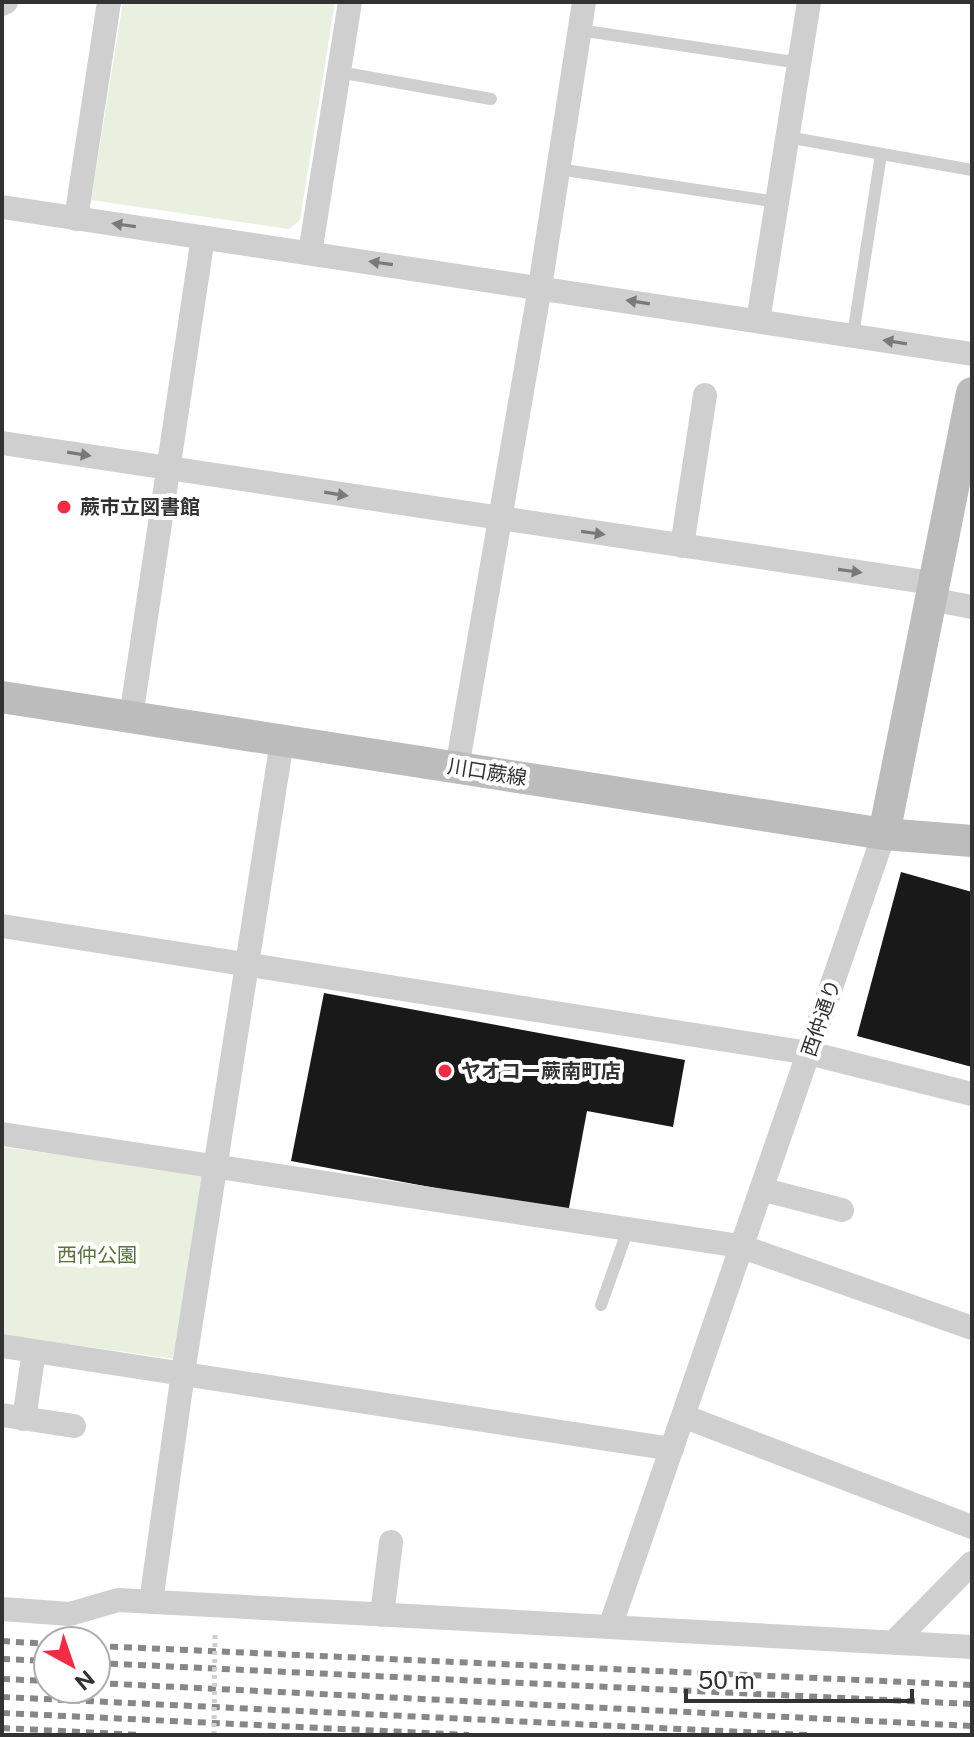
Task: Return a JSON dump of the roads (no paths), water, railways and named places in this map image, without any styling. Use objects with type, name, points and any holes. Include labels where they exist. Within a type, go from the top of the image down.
[{"type":"main road","name":"西仲通り","points":[[884,834],[972,393]]},
{"type":"main road","name":"川口蕨線","points":[[2,697],[884,834],[972,841]]},
{"type":"street","points":[[76,219],[109,2]]},
{"type":"street","points":[[310,253],[350,2]]},
{"type":"street","points":[[457,768],[540,287],[584,2]]},
{"type":"street","points":[[758,321],[809,2]]},
{"type":"street","points":[[2,207],[972,354]]},
{"type":"street","points":[[131,717],[203,237]]},
{"type":"street","points":[[682,546],[705,395]]},
{"type":"street","points":[[2,443],[682,546],[931,591],[972,607]]},
{"type":"street","points":[[151,1602],[183,1373],[282,741]]},
{"type":"street","name":"西仲通り","points":[[610,1627],[884,834]]},
{"type":"street","points":[[2,926],[809,1053],[972,1094]]},
{"type":"street","points":[[2,1134],[740,1246],[972,1328]]},
{"type":"street","points":[[761,1189],[842,1210]]},
{"type":"street","points":[[2,1346],[672,1449]]},
{"type":"street","points":[[34,1351],[13,1417],[74,1426]]},
{"type":"street","points":[[683,1416],[972,1527]]},
{"type":"street","points":[[382,1615],[391,1542]]},
{"type":"street","points":[[893,1643],[972,1563]]},
{"type":"street","points":[[2,1609],[70,1614],[118,1600],[972,1647]]},
{"type":"lane","points":[[579,30],[800,63]]},
{"type":"lane","points":[[339,72],[491,99]]},
{"type":"lane","points":[[787,137],[972,170]]},
{"type":"lane","points":[[853,335],[881,154]]},
{"type":"lane","points":[[558,169],[777,202]]},
{"type":"lane","points":[[601,1305],[628,1229]]},
{"type":"railway","points":[[2,1641],[32,1643]]},
{"type":"railway","points":[[112,1647],[972,1685]]},
{"type":"railway","points":[[2,1659],[32,1660]]},
{"type":"railway","points":[[112,1664],[972,1704]]},
{"type":"railway","points":[[2,1679],[32,1680]]},
{"type":"railway","points":[[112,1684],[972,1726]]},
{"type":"railway","points":[[2,1697],[807,1735]]},
{"type":"railway","points":[[2,1713],[469,1735]]},
{"type":"railway","points":[[2,1728],[140,1735]]},
{"type":"place","name":"蕨市立図書館","points":[[64,507]]},
{"type":"place","name":"ヤオコー蕨南町店","points":[[445,1071]]},
{"type":"park label","name":"西仲公園","points":[[97,1255]]}]
